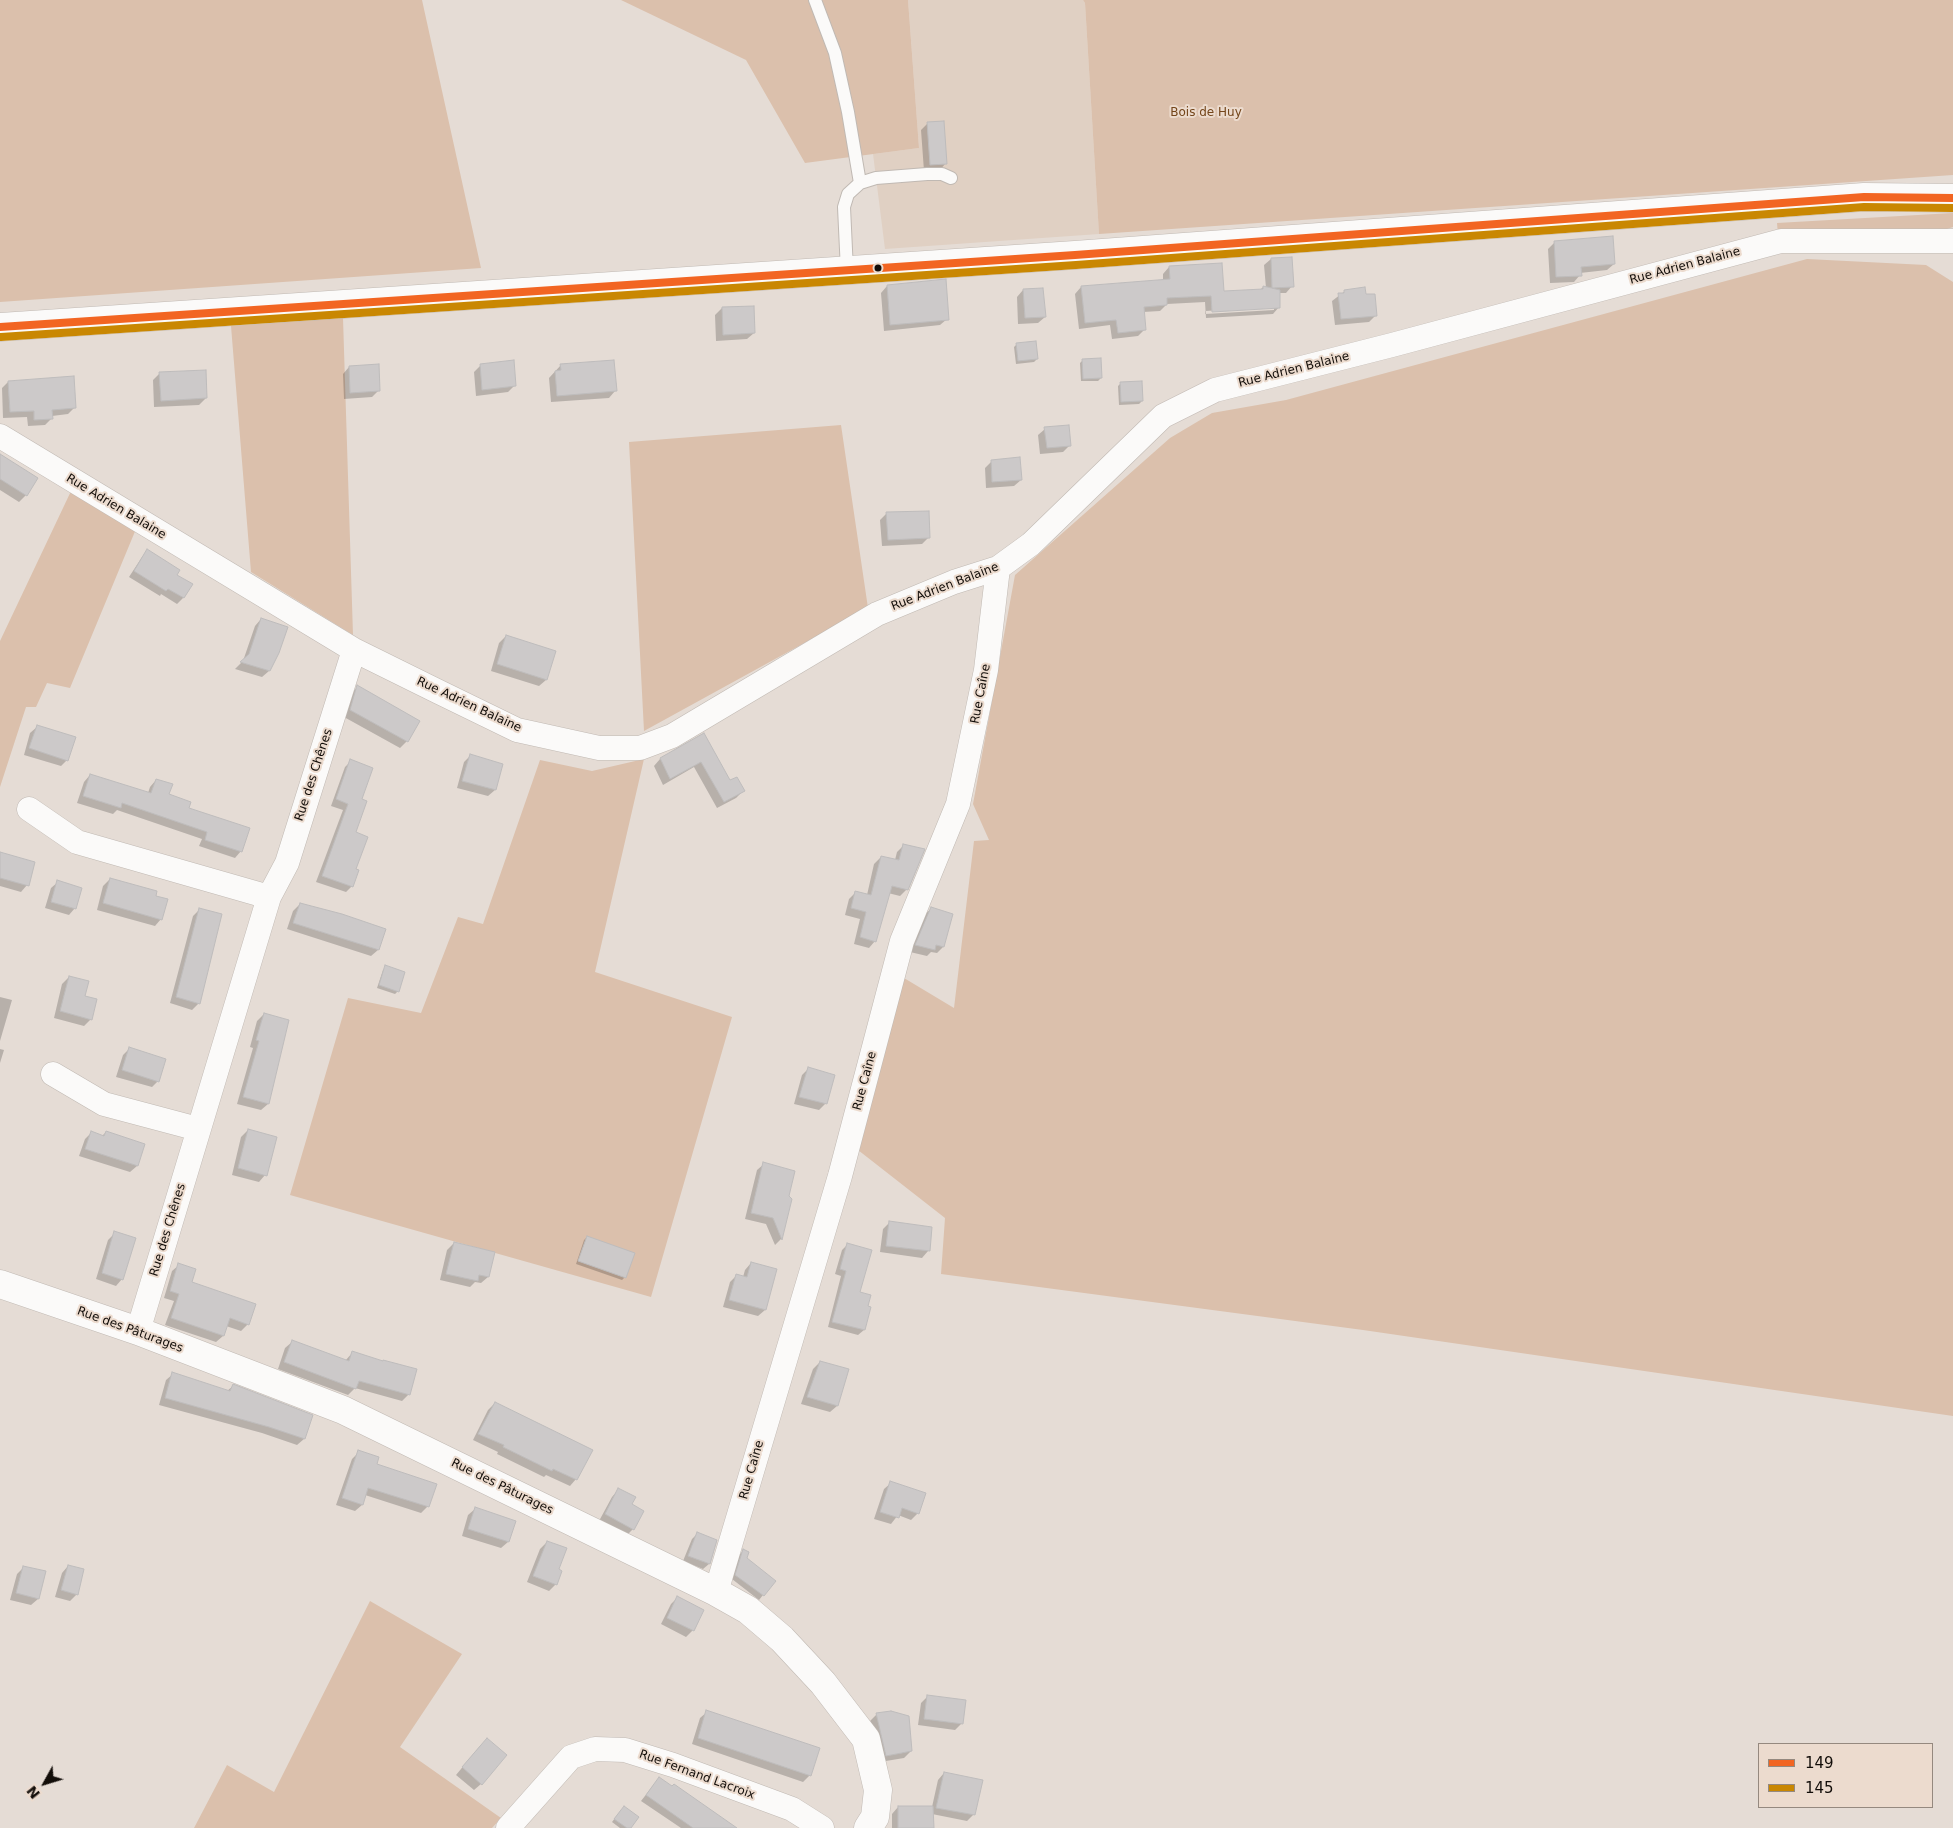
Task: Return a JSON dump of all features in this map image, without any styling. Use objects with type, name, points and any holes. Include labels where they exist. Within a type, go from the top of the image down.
[{"type":"main road","points":[[0,327],[847,271],[1864,197],[1953,198]]},
{"type":"main road","name":"Rue des Pâturages","points":[[0,1284],[138,1332],[343,1410],[716,1592],[748,1610],[782,1639],[823,1683],[866,1739],[878,1790],[875,1817],[868,1828]]},
{"type":"street","name":"Rue Adrien Balaine","points":[[0,436],[354,650],[517,730],[599,748],[640,748],[672,736],[877,614],[954,582],[998,568],[1031,544],[1163,416],[1214,390],[1392,345],[1781,241],[1953,240]]},
{"type":"street","name":"Rue Caîne","points":[[716,1592],[840,1176],[902,942],[958,804],[986,670],[998,568]]},
{"type":"street","name":"Rue des Chênes","points":[[138,1332],[269,897],[287,863],[354,650]]},
{"type":"street","points":[[29,809],[76,842],[269,897]]},
{"type":"street","points":[[53,1074],[104,1104],[198,1129]]},
{"type":"street","name":"Rue Fernand Lacroix","points":[[508,1828],[571,1757],[595,1749],[625,1750],[673,1765],[792,1809],[822,1828]]},
{"type":"lane","points":[[814,0],[835,53],[848,112],[860,182]]},
{"type":"lane","points":[[847,271],[844,207],[848,194],[860,182],[876,178],[927,174],[942,174],[951,178]]},
{"type":"shaded area","points":[[908,0],[1083,0],[1085,3],[1099,234],[885,249],[873,154],[919,148]]},
{"type":"green space","points":[[0,0],[422,0],[481,268],[0,302]]},
{"type":"green space","points":[[621,0],[908,0],[919,148],[805,163],[746,60]]},
{"type":"green space","name":"Bois de Huy","points":[[1083,0],[1953,0],[1953,175],[1099,234],[1085,3]]},
{"type":"green space","points":[[1953,213],[1953,227],[1944,230],[1778,235],[1777,223]]},
{"type":"green space","points":[[1807,259],[1926,265],[1953,282],[1953,1416],[1363,1330],[941,1274],[945,1218],[858,1150],[904,978],[954,1008],[974,841],[989,840],[973,804],[1015,575],[1170,438],[1212,413],[1286,400]]},
{"type":"green space","points":[[343,318],[353,635],[251,572],[231,326]]},
{"type":"green space","points":[[841,425],[868,608],[644,731],[629,442]]},
{"type":"green space","points":[[72,489],[136,529],[70,688],[47,683],[36,707],[26,707],[0,787],[0,641]]},
{"type":"green space","points":[[644,759],[595,972],[732,1017],[651,1297],[290,1195],[348,998],[421,1013],[458,917],[483,924],[540,760],[592,771]]},
{"type":"green space","points":[[370,1601],[462,1654],[400,1747],[501,1818],[492,1828],[194,1828],[227,1765],[274,1792]]},
{"type":"building","points":[[944,121],[947,164],[930,165],[927,122]]},
{"type":"building","points":[[1613,236],[1615,264],[1581,267],[1582,276],[1556,277],[1554,241]]},
{"type":"building","points":[[1292,257],[1294,287],[1272,288],[1271,258]]},
{"type":"building","points":[[1222,263],[1224,291],[1263,289],[1263,286],[1280,290],[1280,308],[1212,312],[1211,296],[1167,298],[1167,305],[1144,307],[1146,330],[1118,333],[1116,320],[1085,323],[1081,286],[1170,279],[1169,266]]},
{"type":"building","points":[[946,279],[949,320],[890,325],[887,285]]},
{"type":"building","points":[[1365,287],[1366,294],[1375,294],[1377,316],[1341,319],[1338,293],[1344,293],[1344,290]]},
{"type":"building","points":[[1043,288],[1046,317],[1025,318],[1023,289]]},
{"type":"building","points":[[754,306],[755,333],[723,335],[722,307]]},
{"type":"building","points":[[1036,341],[1038,359],[1018,361],[1016,343]]},
{"type":"building","points":[[1101,358],[1102,378],[1083,379],[1082,359]]},
{"type":"building","points":[[514,360],[516,386],[482,390],[480,364]]},
{"type":"building","points":[[614,360],[617,391],[557,396],[555,371],[561,370],[560,364]]},
{"type":"building","points":[[379,364],[380,391],[350,393],[349,366]]},
{"type":"building","points":[[206,370],[207,398],[161,401],[159,372]]},
{"type":"building","points":[[74,376],[76,408],[52,410],[53,419],[34,420],[34,411],[10,412],[8,381]]},
{"type":"building","points":[[1142,381],[1143,401],[1121,402],[1120,382]]},
{"type":"building","points":[[1069,425],[1071,446],[1047,448],[1044,427]]},
{"type":"building","points":[[0,454],[38,478],[27,496],[0,479]]},
{"type":"building","points":[[1020,457],[1022,480],[992,482],[991,460]]},
{"type":"building","points":[[929,511],[930,538],[888,540],[886,512]]},
{"type":"building","points":[[147,549],[180,570],[177,575],[193,584],[184,598],[168,589],[166,591],[134,571]]},
{"type":"building","points":[[261,618],[288,627],[279,653],[270,671],[240,662],[249,654]]},
{"type":"building","points":[[506,635],[556,651],[547,680],[497,664]]},
{"type":"building","points":[[357,685],[420,721],[408,742],[350,710]]},
{"type":"building","points":[[37,725],[76,737],[68,761],[29,748]]},
{"type":"building","points":[[704,733],[730,780],[737,777],[745,791],[724,802],[701,762],[670,779],[660,758]]},
{"type":"building","points":[[470,754],[503,764],[496,790],[462,781]]},
{"type":"building","points":[[350,759],[373,768],[362,799],[367,801],[356,832],[368,837],[356,869],[359,870],[353,887],[322,876],[348,804],[336,799]]},
{"type":"building","points":[[90,774],[151,793],[156,779],[173,784],[169,794],[191,802],[189,808],[250,828],[242,852],[205,840],[207,832],[122,803],[121,808],[83,796]]},
{"type":"building","points":[[903,844],[925,849],[908,890],[892,886],[876,942],[860,937],[866,912],[851,908],[855,891],[871,895],[881,856],[899,860]]},
{"type":"building","points":[[0,852],[35,862],[29,886],[0,878]]},
{"type":"building","points":[[110,878],[157,891],[156,896],[168,899],[162,920],[103,903]]},
{"type":"building","points":[[57,880],[82,888],[76,909],[51,902]]},
{"type":"building","points":[[300,903],[342,914],[386,929],[379,950],[293,923]]},
{"type":"building","points":[[931,907],[953,914],[944,947],[936,945],[935,950],[915,945]]},
{"type":"building","points":[[199,908],[222,914],[200,1004],[176,997]]},
{"type":"building","points":[[385,965],[405,972],[399,992],[379,985]]},
{"type":"building","points":[[69,976],[89,981],[85,996],[97,999],[92,1020],[60,1011]]},
{"type":"building","points":[[264,1013],[289,1020],[269,1104],[243,1097],[259,1041],[256,1040]]},
{"type":"building","points":[[129,1047],[166,1059],[159,1082],[122,1070]]},
{"type":"building","points":[[808,1067],[835,1075],[827,1104],[799,1097]]},
{"type":"building","points":[[248,1129],[277,1137],[267,1176],[238,1168]]},
{"type":"building","points":[[91,1131],[104,1136],[106,1131],[145,1144],[138,1166],[85,1149]]},
{"type":"building","points":[[763,1162],[795,1171],[789,1196],[792,1199],[782,1240],[773,1218],[751,1213]]},
{"type":"building","points":[[889,1221],[932,1227],[930,1251],[886,1246]]},
{"type":"building","points":[[114,1231],[136,1238],[123,1280],[102,1273]]},
{"type":"building","points":[[587,1236],[635,1253],[626,1278],[578,1261]]},
{"type":"building","points":[[454,1242],[495,1252],[489,1277],[479,1275],[478,1281],[446,1274]]},
{"type":"building","points":[[847,1243],[872,1250],[860,1292],[871,1295],[868,1306],[871,1307],[865,1330],[832,1322],[846,1271],[840,1269]]},
{"type":"building","points":[[751,1262],[777,1269],[766,1310],[729,1300],[736,1274],[747,1277]]},
{"type":"building","points":[[178,1263],[196,1269],[192,1282],[256,1304],[249,1325],[230,1318],[224,1336],[171,1318],[179,1294],[170,1291]]},
{"type":"building","points":[[292,1340],[349,1361],[352,1351],[417,1369],[410,1395],[359,1381],[356,1389],[284,1362]]},
{"type":"building","points":[[820,1361],[849,1369],[838,1406],[807,1397]]},
{"type":"building","points":[[172,1372],[230,1391],[233,1384],[313,1415],[305,1439],[165,1398]]},
{"type":"building","points":[[495,1402],[593,1450],[577,1480],[553,1469],[552,1471],[503,1447],[504,1445],[478,1434]]},
{"type":"building","points":[[358,1450],[379,1457],[377,1464],[437,1484],[429,1507],[368,1488],[363,1505],[342,1498]]},
{"type":"building","points":[[890,1481],[926,1493],[919,1514],[902,1508],[899,1518],[880,1512]]},
{"type":"building","points":[[618,1488],[636,1497],[632,1504],[644,1511],[634,1530],[605,1514]]},
{"type":"building","points":[[475,1507],[516,1521],[509,1542],[468,1529]]},
{"type":"building","points":[[697,1532],[717,1540],[710,1564],[688,1556]]},
{"type":"building","points":[[547,1541],[567,1548],[559,1569],[562,1571],[557,1585],[533,1576]]},
{"type":"building","points":[[743,1549],[749,1552],[747,1558],[776,1581],[764,1596],[735,1575]]},
{"type":"building","points":[[68,1565],[84,1569],[78,1595],[61,1590]]},
{"type":"building","points":[[23,1566],[46,1571],[39,1599],[16,1593]]},
{"type":"building","points":[[677,1596],[704,1610],[694,1631],[667,1618]]},
{"type":"building","points":[[927,1695],[966,1700],[963,1724],[924,1719]]},
{"type":"building","points":[[706,1710],[820,1748],[811,1776],[698,1738]]},
{"type":"building","points":[[891,1711],[909,1716],[912,1751],[886,1756],[876,1713]]},
{"type":"building","points":[[487,1738],[507,1755],[482,1785],[462,1767]]},
{"type":"building","points":[[944,1772],[983,1780],[975,1815],[936,1808]]},
{"type":"building","points":[[659,1777],[672,1786],[674,1784],[737,1828],[693,1828],[646,1795]]},
{"type":"building","points":[[624,1806],[639,1817],[631,1828],[627,1828],[614,1819]]},
{"type":"building","points":[[898,1806],[933,1806],[934,1828],[898,1828]]},
{"type":"transit line","name":"149","points":[[0,327],[1075,255],[1864,197],[1953,198]]},
{"type":"transit line","name":"145","points":[[1,337],[1076,265],[1864,207],[1953,208]]}]
